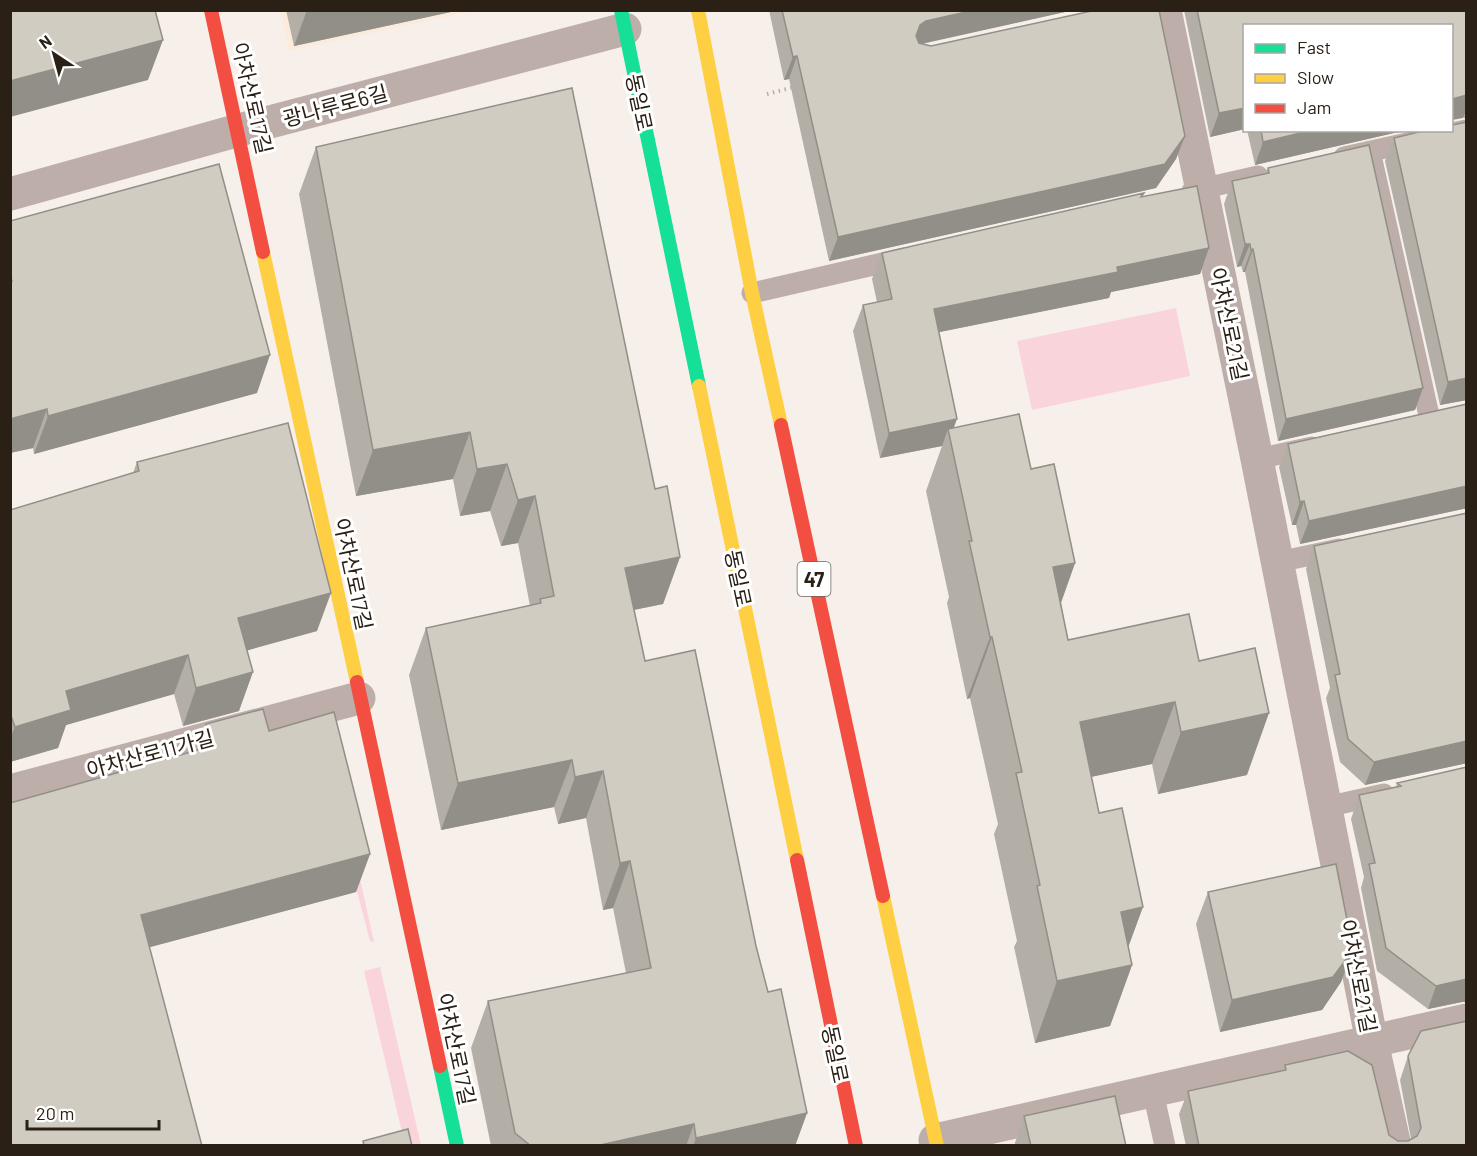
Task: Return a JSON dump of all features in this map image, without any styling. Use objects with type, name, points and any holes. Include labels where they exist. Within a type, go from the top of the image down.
[{"type":"main road","name":"아차산로17길","points":[[211,10],[239,130],[359,698],[457,1146]]},
{"type":"main road","name":"47","points":[[698,11],[752,293],[936,1143]]},
{"type":"main road","name":"동일로","points":[[629,19],[856,1146]]},
{"type":"street","name":"아차산로21길","points":[[1172,12],[1202,188],[1372,1042],[1395,1146]]},
{"type":"street","name":"광나루로6길","points":[[10,194],[629,19]]},
{"type":"street","name":"아차산로11가길","points":[[10,790],[359,698]]},
{"type":"street","points":[[936,1143],[1467,1020]]},
{"type":"lane","points":[[1326,161],[1467,130]]},
{"type":"lane","points":[[1370,151],[1439,418],[1407,425]]},
{"type":"lane","points":[[1167,196],[1281,171]]},
{"type":"lane","points":[[752,293],[923,253]]},
{"type":"lane","points":[[1257,459],[1326,444]]},
{"type":"lane","points":[[1278,562],[1356,545]]},
{"type":"lane","points":[[1326,807],[1408,789]]},
{"type":"lane","points":[[1153,1092],[1165,1146]]},
{"type":"path","points":[[767,94],[799,86]]},
{"type":"shaded area","points":[[280,10],[473,11],[289,51]]},
{"type":"shaded area","points":[[1176,308],[1190,376],[1032,410],[1017,341]]},
{"type":"shaded area","points":[[328,734],[374,942],[370,941],[317,738]]},
{"type":"shaded area","points":[[380,967],[421,1145],[405,1145],[364,971]]},
{"type":"building","points":[[10,10],[155,10],[163,40],[10,81]]},
{"type":"building","points":[[782,10],[975,10],[926,21],[920,25],[916,36],[919,43],[931,46],[1096,10],[1159,10],[1185,136],[1165,164],[838,237],[797,56],[793,57]]},
{"type":"building","points":[[1197,10],[1467,10],[1467,95],[1453,99],[1453,24],[1243,24],[1243,108],[1219,113]]},
{"type":"building","points":[[572,88],[655,489],[667,486],[680,557],[625,568],[645,661],[695,650],[756,946],[768,992],[781,989],[807,1113],[696,1138],[694,1124],[596,1146],[531,1146],[515,1133],[488,1001],[651,968],[630,861],[620,863],[603,771],[575,777],[572,760],[458,783],[426,628],[541,603],[540,599],[554,596],[535,496],[518,500],[507,464],[477,469],[470,432],[373,450],[316,147]]},
{"type":"building","points":[[1467,122],[1467,378],[1448,382],[1394,138],[1419,132],[1453,132],[1453,125]]},
{"type":"building","points":[[1261,132],[1305,132],[1263,142]]},
{"type":"building","points":[[1369,145],[1423,388],[1286,419],[1253,249],[1251,250],[1250,244],[1245,244],[1232,181],[1269,173],[1268,168]]},
{"type":"building","points":[[219,164],[270,355],[48,416],[47,409],[10,419],[10,281],[12,281],[10,221]]},
{"type":"building","points":[[1197,186],[1209,248],[1117,267],[1118,272],[934,309],[957,419],[889,433],[863,305],[892,299],[882,253],[1144,193],[1141,197]]},
{"type":"building","points":[[1467,404],[1467,486],[1309,521],[1304,501],[1300,502],[1288,444]]},
{"type":"building","points":[[1019,414],[1031,469],[1054,464],[1075,563],[1053,567],[1068,640],[1189,614],[1199,661],[1255,648],[1269,713],[1181,732],[1175,702],[1080,722],[1099,813],[1122,808],[1143,907],[1121,912],[1132,965],[1057,981],[1037,886],[1040,885],[1016,773],[1022,772],[969,541],[972,541],[948,429]]},
{"type":"building","points":[[288,423],[331,593],[238,618],[253,672],[196,688],[188,655],[66,691],[71,710],[15,727],[10,713],[10,510],[139,471],[137,462]]},
{"type":"building","points":[[1467,513],[1467,741],[1374,762],[1348,739],[1335,675],[1340,674],[1314,546]]},
{"type":"building","points":[[263,709],[269,731],[334,712],[370,854],[141,915],[202,1146],[10,1146],[10,803],[212,746],[206,724]]},
{"type":"building","points":[[1467,767],[1467,979],[1436,986],[1386,948],[1369,864],[1375,863],[1359,795],[1401,786],[1397,783]]},
{"type":"building","points":[[1336,864],[1353,950],[1333,977],[1232,1000],[1208,892]]},
{"type":"building","points":[[1467,1021],[1467,1146],[1199,1146],[1188,1091],[1286,1070],[1285,1065],[1348,1051],[1372,1065],[1389,1135],[1398,1141],[1408,1141],[1417,1136],[1421,1128],[1408,1056],[1421,1031]]},
{"type":"building","points":[[1115,1096],[1126,1146],[1031,1146],[1024,1116]]},
{"type":"building","points":[[408,1129],[412,1146],[364,1146],[363,1141]]},
{"type":"traffic: fast","points":[[621,10],[699,386]]},
{"type":"traffic: fast","points":[[440,1066],[457,1146]]},
{"type":"traffic: slow","points":[[698,10],[752,293],[781,425]]},
{"type":"traffic: slow","points":[[263,252],[357,682]]},
{"type":"traffic: slow","points":[[699,386],[797,860]]},
{"type":"traffic: slow","points":[[883,896],[937,1146]]},
{"type":"traffic: jam","points":[[211,10],[263,252]]},
{"type":"traffic: jam","points":[[781,425],[883,896]]},
{"type":"traffic: jam","points":[[357,682],[440,1066]]},
{"type":"traffic: jam","points":[[797,860],[856,1146]]}]
